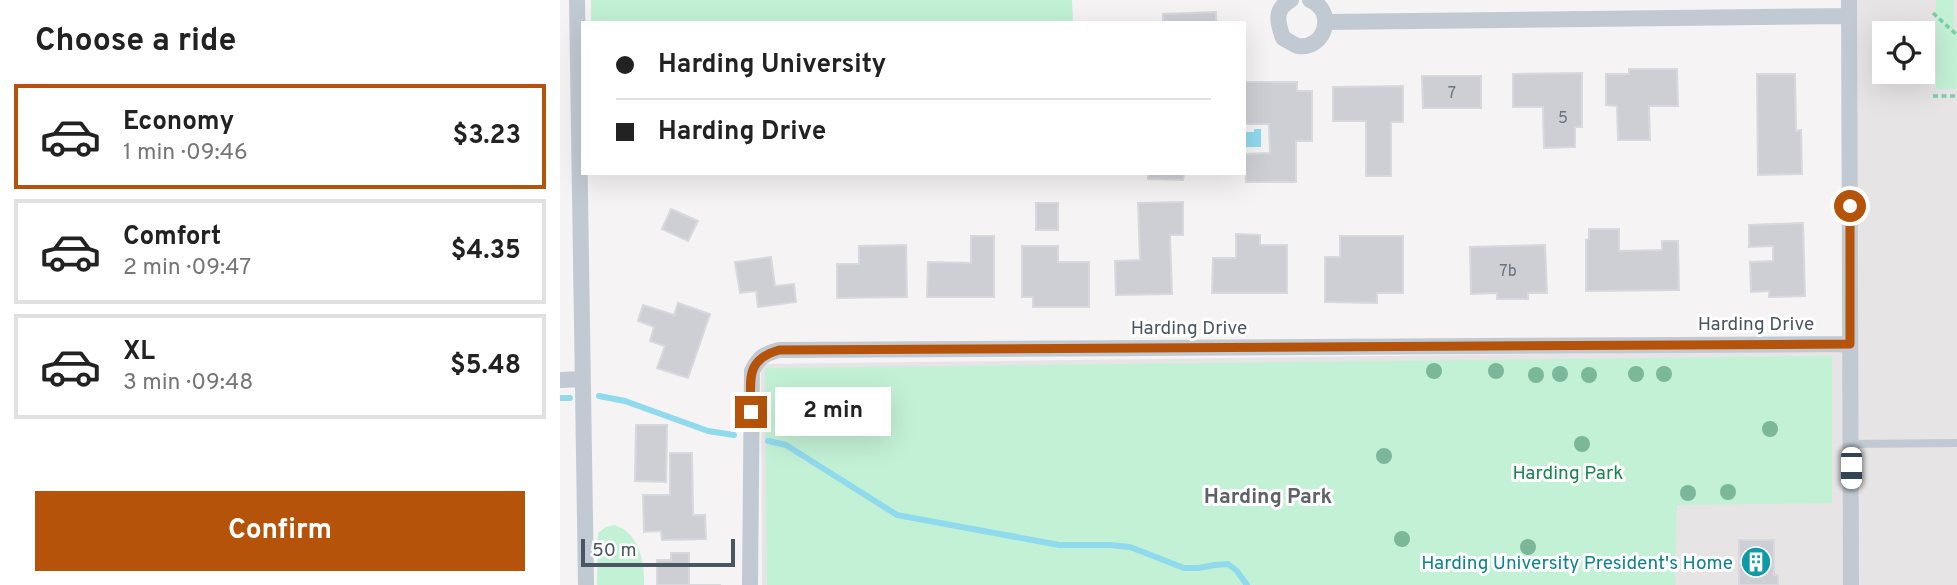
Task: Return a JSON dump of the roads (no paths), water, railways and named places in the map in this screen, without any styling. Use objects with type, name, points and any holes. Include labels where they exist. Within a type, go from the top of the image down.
[{"type":"street","points":[[576,0],[586,585]]},
{"type":"street","points":[[1291,0],[1287,1],[1278,13],[1277,22],[1283,38],[1299,46],[1313,43],[1322,35],[1326,22],[1325,13],[1318,4],[1310,0]]},
{"type":"street","points":[[1326,22],[1849,8],[1852,585]]},
{"type":"street","points":[[560,41],[577,41]]},
{"type":"street","name":"Harding Drive","points":[[750,585],[752,371],[758,359],[779,350],[1850,344]]},
{"type":"street","points":[[560,380],[583,380]]},
{"type":"lane","points":[[1851,444],[1957,443]]},
{"type":"water","points":[[1254,129],[1261,129],[1261,147],[1246,147],[1246,132],[1254,132]]},
{"type":"waterway","points":[[599,396],[625,401],[708,431],[734,435]]},
{"type":"waterway","points":[[560,398],[570,398]]},
{"type":"waterway","points":[[768,441],[786,445],[897,515],[1059,545],[1130,547],[1184,568],[1228,564],[1247,585]]},
{"type":"place","name":"Harding University President's Home","points":[[1756,562]]},
{"type":"district","name":"Harding Park","points":[[1268,496]]}]
